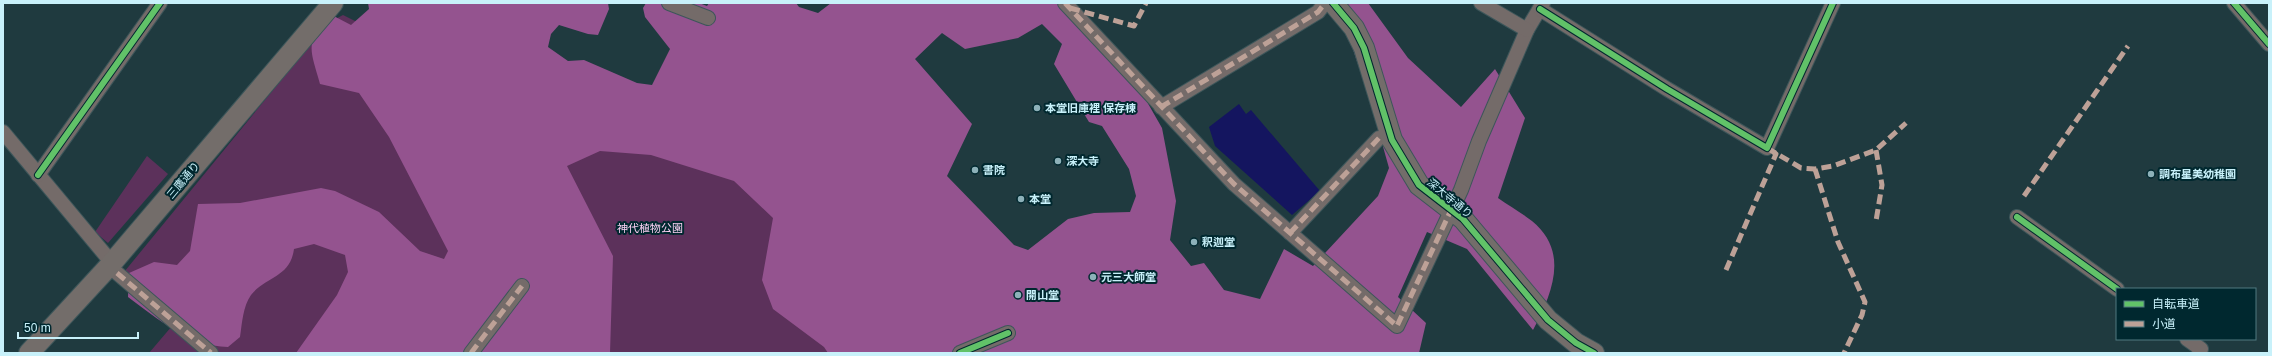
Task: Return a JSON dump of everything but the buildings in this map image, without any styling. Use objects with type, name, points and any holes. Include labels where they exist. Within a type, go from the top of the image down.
[{"type":"main road","name":"三鷹通り","points":[[29,353],[114,268],[333,3]]},
{"type":"main road","name":"深大寺通り","points":[[1333,3],[1354,28],[1364,48],[1392,140],[1403,161],[1419,185],[1463,219],[1548,320],[1576,343],[1594,353]]},
{"type":"street","points":[[38,175],[160,3]]},
{"type":"street","points":[[669,3],[708,18]]},
{"type":"street","points":[[1065,3],[1161,108],[1234,184],[1397,326],[1461,190],[1479,141],[1527,30],[1541,6],[1667,89],[1767,148],[1834,3]]},
{"type":"street","points":[[1161,108],[1318,12],[1325,3]]},
{"type":"street","points":[[1481,3],[1527,30]]},
{"type":"street","points":[[2234,3],[2269,44]]},
{"type":"street","points":[[3,132],[114,268],[211,353]]},
{"type":"street","points":[[1290,233],[1379,138]]},
{"type":"street","points":[[2017,217],[2116,288]]},
{"type":"street","points":[[471,353],[522,286]]},
{"type":"street","points":[[960,353],[1008,333]]},
{"type":"street","points":[[2188,340],[2201,349],[2199,353]]},
{"type":"green space","points":[[343,15],[359,23],[555,353],[149,353],[172,326],[120,277],[328,23]]},
{"type":"green space","name":"神代植物公園","points":[[436,60],[598,68],[989,353],[577,353]]},
{"type":"green space","points":[[147,156],[168,174],[108,243],[95,232]]},
{"type":"shaded area","points":[[368,3],[608,3],[609,9],[598,35],[588,34],[559,25],[551,34],[548,47],[568,61],[584,60],[637,83],[652,85],[670,49],[645,17],[643,8],[646,3],[699,3],[707,6],[709,3],[796,3],[799,7],[818,13],[831,3],[1057,3],[1146,100],[1162,128],[1176,201],[1170,240],[1191,266],[1204,263],[1224,290],[1260,299],[1284,249],[1313,266],[1378,196],[1389,168],[1371,104],[1347,31],[1319,3],[1368,3],[1408,58],[1461,107],[1495,69],[1525,118],[1498,198],[1532,221],[1544,233],[1551,246],[1554,260],[1554,274],[1551,288],[1533,330],[1467,249],[1427,232],[1398,297],[1426,323],[1419,353],[828,353],[824,347],[773,309],[762,280],[773,218],[734,181],[651,155],[600,151],[567,166],[613,256],[610,353],[296,353],[337,295],[348,272],[345,255],[314,244],[294,249],[292,259],[288,266],[277,276],[263,284],[251,295],[248,299],[242,320],[240,337],[228,347],[200,342],[187,337],[128,297],[129,273],[154,262],[177,265],[190,251],[198,204],[240,203],[321,188],[335,191],[379,212],[420,251],[444,259],[448,251],[389,137],[359,93],[320,84],[312,54],[312,47],[316,33],[328,13],[351,25],[369,9]],"holes":[[[1042,24],[1062,44],[1054,64],[1089,122],[1102,126],[1129,169],[1136,196],[1130,212],[1094,213],[1068,219],[1028,250],[1014,245],[947,176],[972,124],[915,59],[942,33],[965,49],[1018,38]]]},
{"type":"shaded area","points":[[1239,104],[1246,114],[1251,110],[1320,191],[1292,215],[1215,146],[1209,127]]},
{"type":"marked path","points":[[1065,3],[1234,184],[1397,326],[1451,210]]},
{"type":"marked path","points":[[1070,8],[1134,26],[1146,3]]},
{"type":"marked path","points":[[1161,107],[1318,12],[1325,3]]},
{"type":"marked path","points":[[2024,196],[2128,46]]},
{"type":"marked path","points":[[1767,148],[1801,168],[1815,169],[1833,166],[1876,150],[1906,123]]},
{"type":"marked path","points":[[1290,233],[1379,138]]},
{"type":"marked path","points":[[1876,150],[1882,185],[1876,221]]},
{"type":"marked path","points":[[1726,270],[1776,154],[1772,151]]},
{"type":"marked path","points":[[1815,169],[1838,242],[1865,302],[1862,315],[1844,353]]},
{"type":"marked path","points":[[117,273],[211,353]]},
{"type":"marked path","points":[[471,353],[522,286]]},
{"type":"cycle path","points":[[38,175],[160,3]]},
{"type":"cycle path","points":[[1333,3],[1354,28],[1364,48],[1392,140],[1419,185],[1463,219],[1548,320],[1576,343],[1594,353]]},
{"type":"cycle path","points":[[1540,9],[1667,89],[1767,148],[1833,3]]},
{"type":"cycle path","points":[[2234,3],[2269,44]]},
{"type":"cycle path","points":[[2017,217],[2116,288]]},
{"type":"cycle path","points":[[960,353],[1008,333]]},
{"type":"place","name":"本堂旧庫裡 保存棟","points":[[1037,108]]},
{"type":"place","name":"深大寺","points":[[1058,161]]},
{"type":"place","name":"書院","points":[[975,170]]},
{"type":"place","name":"調布星美幼稚園","points":[[2151,174]]},
{"type":"place","name":"本堂","points":[[1021,199]]},
{"type":"place","name":"釈迦堂","points":[[1194,242]]},
{"type":"place","name":"元三大師堂","points":[[1093,277]]},
{"type":"place","name":"開山堂","points":[[1018,295]]}]
